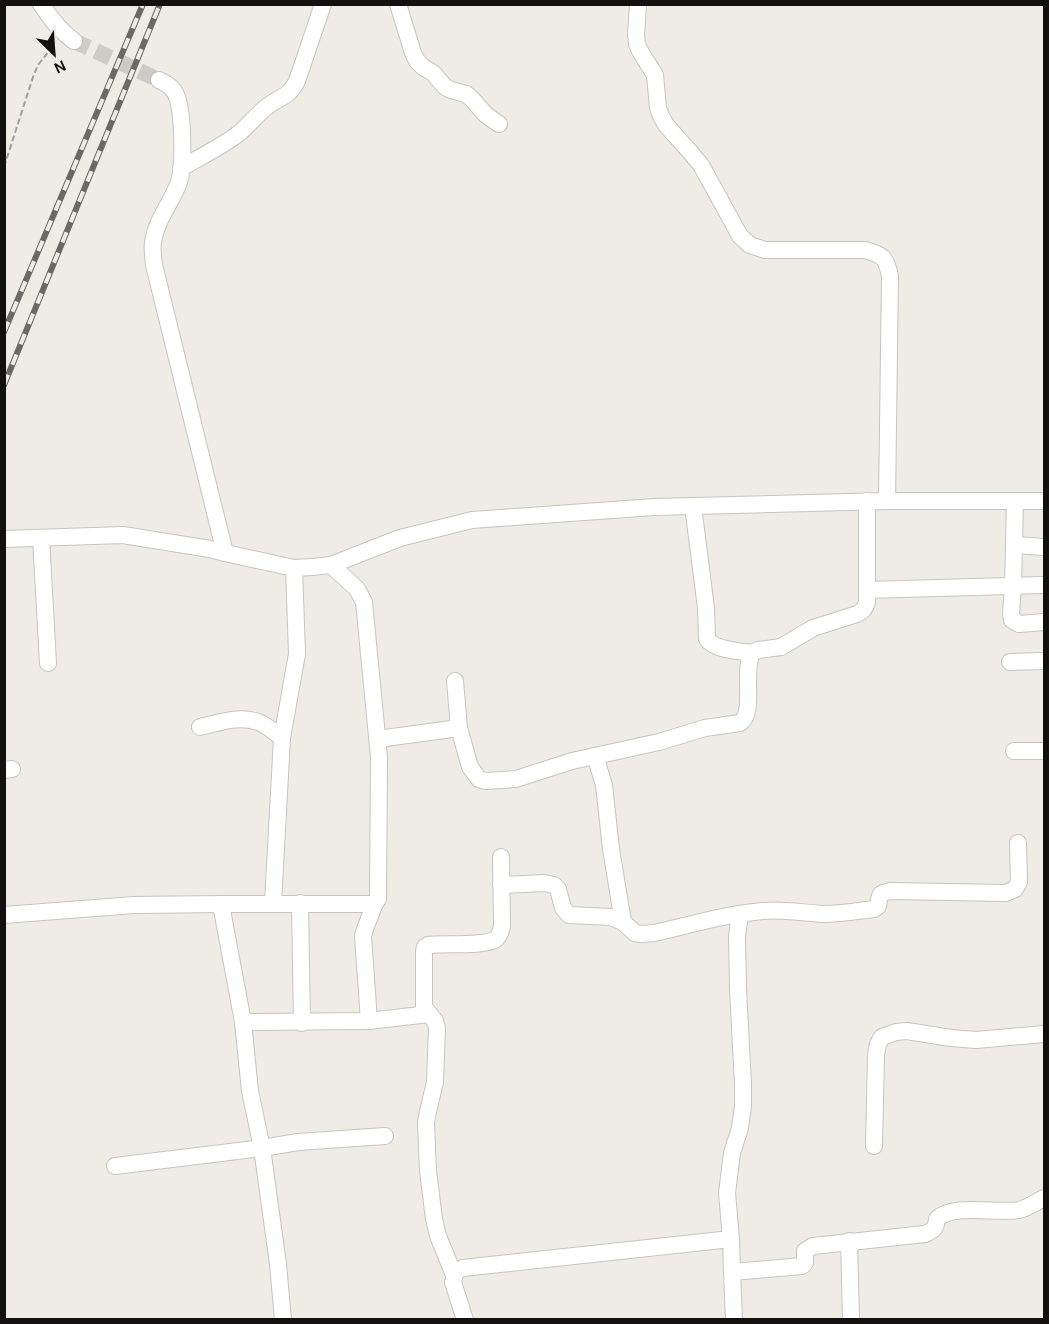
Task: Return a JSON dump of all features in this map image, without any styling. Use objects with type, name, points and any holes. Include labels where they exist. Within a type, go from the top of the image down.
[{"type":"street","points":[[41,4],[56,26],[69,38]]},
{"type":"street","points":[[181,168],[227,141],[272,103],[285,97],[292,90],[323,4]]},
{"type":"street","points":[[398,4],[417,61],[433,73],[445,87],[466,94],[486,115],[499,124]]},
{"type":"street","points":[[638,4],[637,44],[655,75],[658,108],[661,116],[666,125],[701,165],[740,236],[750,245],[765,250],[865,250],[879,254],[888,264],[890,276],[887,501]]},
{"type":"street","points":[[159,80],[168,84],[177,96],[182,143],[181,168],[177,186],[156,231],[152,253],[225,554]]},
{"type":"street","points":[[693,506],[709,643],[752,653],[781,647],[813,628],[863,611],[867,602],[867,501]]},
{"type":"street","points":[[4,539],[123,535],[210,549],[294,568],[331,565],[400,538],[471,520],[654,507],[867,501],[1044,501]]},
{"type":"street","points":[[1015,501],[1012,620],[1019,624],[1044,622]]},
{"type":"street","points":[[41,538],[48,663]]},
{"type":"street","points":[[1014,545],[1044,547]]},
{"type":"street","points":[[331,565],[357,589],[364,602],[378,739],[378,899],[363,936],[369,1021]]},
{"type":"street","points":[[273,903],[282,738],[297,654],[294,568]]},
{"type":"street","points":[[867,590],[1044,585]]},
{"type":"street","points":[[455,681],[459,728],[470,767],[478,779],[486,781],[516,779],[572,761],[659,742],[705,728],[743,722],[747,714],[748,664],[752,653]]},
{"type":"street","points":[[1010,662],[1044,661]]},
{"type":"street","points":[[200,727],[232,720],[251,720],[260,722],[282,738]]},
{"type":"street","points":[[378,739],[459,728]]},
{"type":"street","points":[[1014,751],[1044,751]]},
{"type":"street","points":[[595,756],[604,785],[611,849],[623,922]]},
{"type":"street","points":[[501,885],[544,883],[554,885],[558,889],[563,908],[569,915],[611,917],[623,922],[635,933],[654,933],[763,911],[785,910],[822,914],[861,911],[876,908],[880,895],[891,891],[1006,893],[1015,889],[1019,882],[1018,843]]},
{"type":"street","points":[[465,1320],[453,1282],[454,1275],[438,1236],[430,1188],[426,1123],[435,1082],[437,1028],[424,1004],[425,947],[431,944],[483,943],[497,938],[502,926],[501,857]]},
{"type":"street","points":[[300,903],[302,1023]]},
{"type":"street","points":[[4,915],[134,905],[375,903]]},
{"type":"street","points":[[223,904],[222,910],[243,1022],[250,1091],[262,1148],[278,1264],[283,1320]]},
{"type":"street","points":[[734,1320],[727,1193],[728,1173],[740,1128],[743,1106],[737,936],[740,914]]},
{"type":"street","points":[[243,1022],[369,1021],[429,1014]]},
{"type":"street","points":[[874,1146],[876,1054],[882,1037],[907,1031],[976,1040],[1044,1034]]},
{"type":"street","points":[[115,1166],[316,1140],[385,1136]]},
{"type":"street","points":[[732,1272],[802,1266],[805,1263],[804,1251],[813,1246],[925,1234],[936,1227],[937,1219],[942,1214],[961,1210],[1018,1210],[1044,1198]]},
{"type":"street","points":[[454,1275],[459,1269],[468,1267],[731,1239]]},
{"type":"street","points":[[849,1241],[851,1320]]},
{"type":"path","points":[[4,167],[38,65],[69,38]]},
{"type":"tunnel","points":[[74,41],[159,80]]},
{"type":"railway","points":[[4,332],[143,4]]},
{"type":"railway","points":[[4,385],[160,4]]}]
